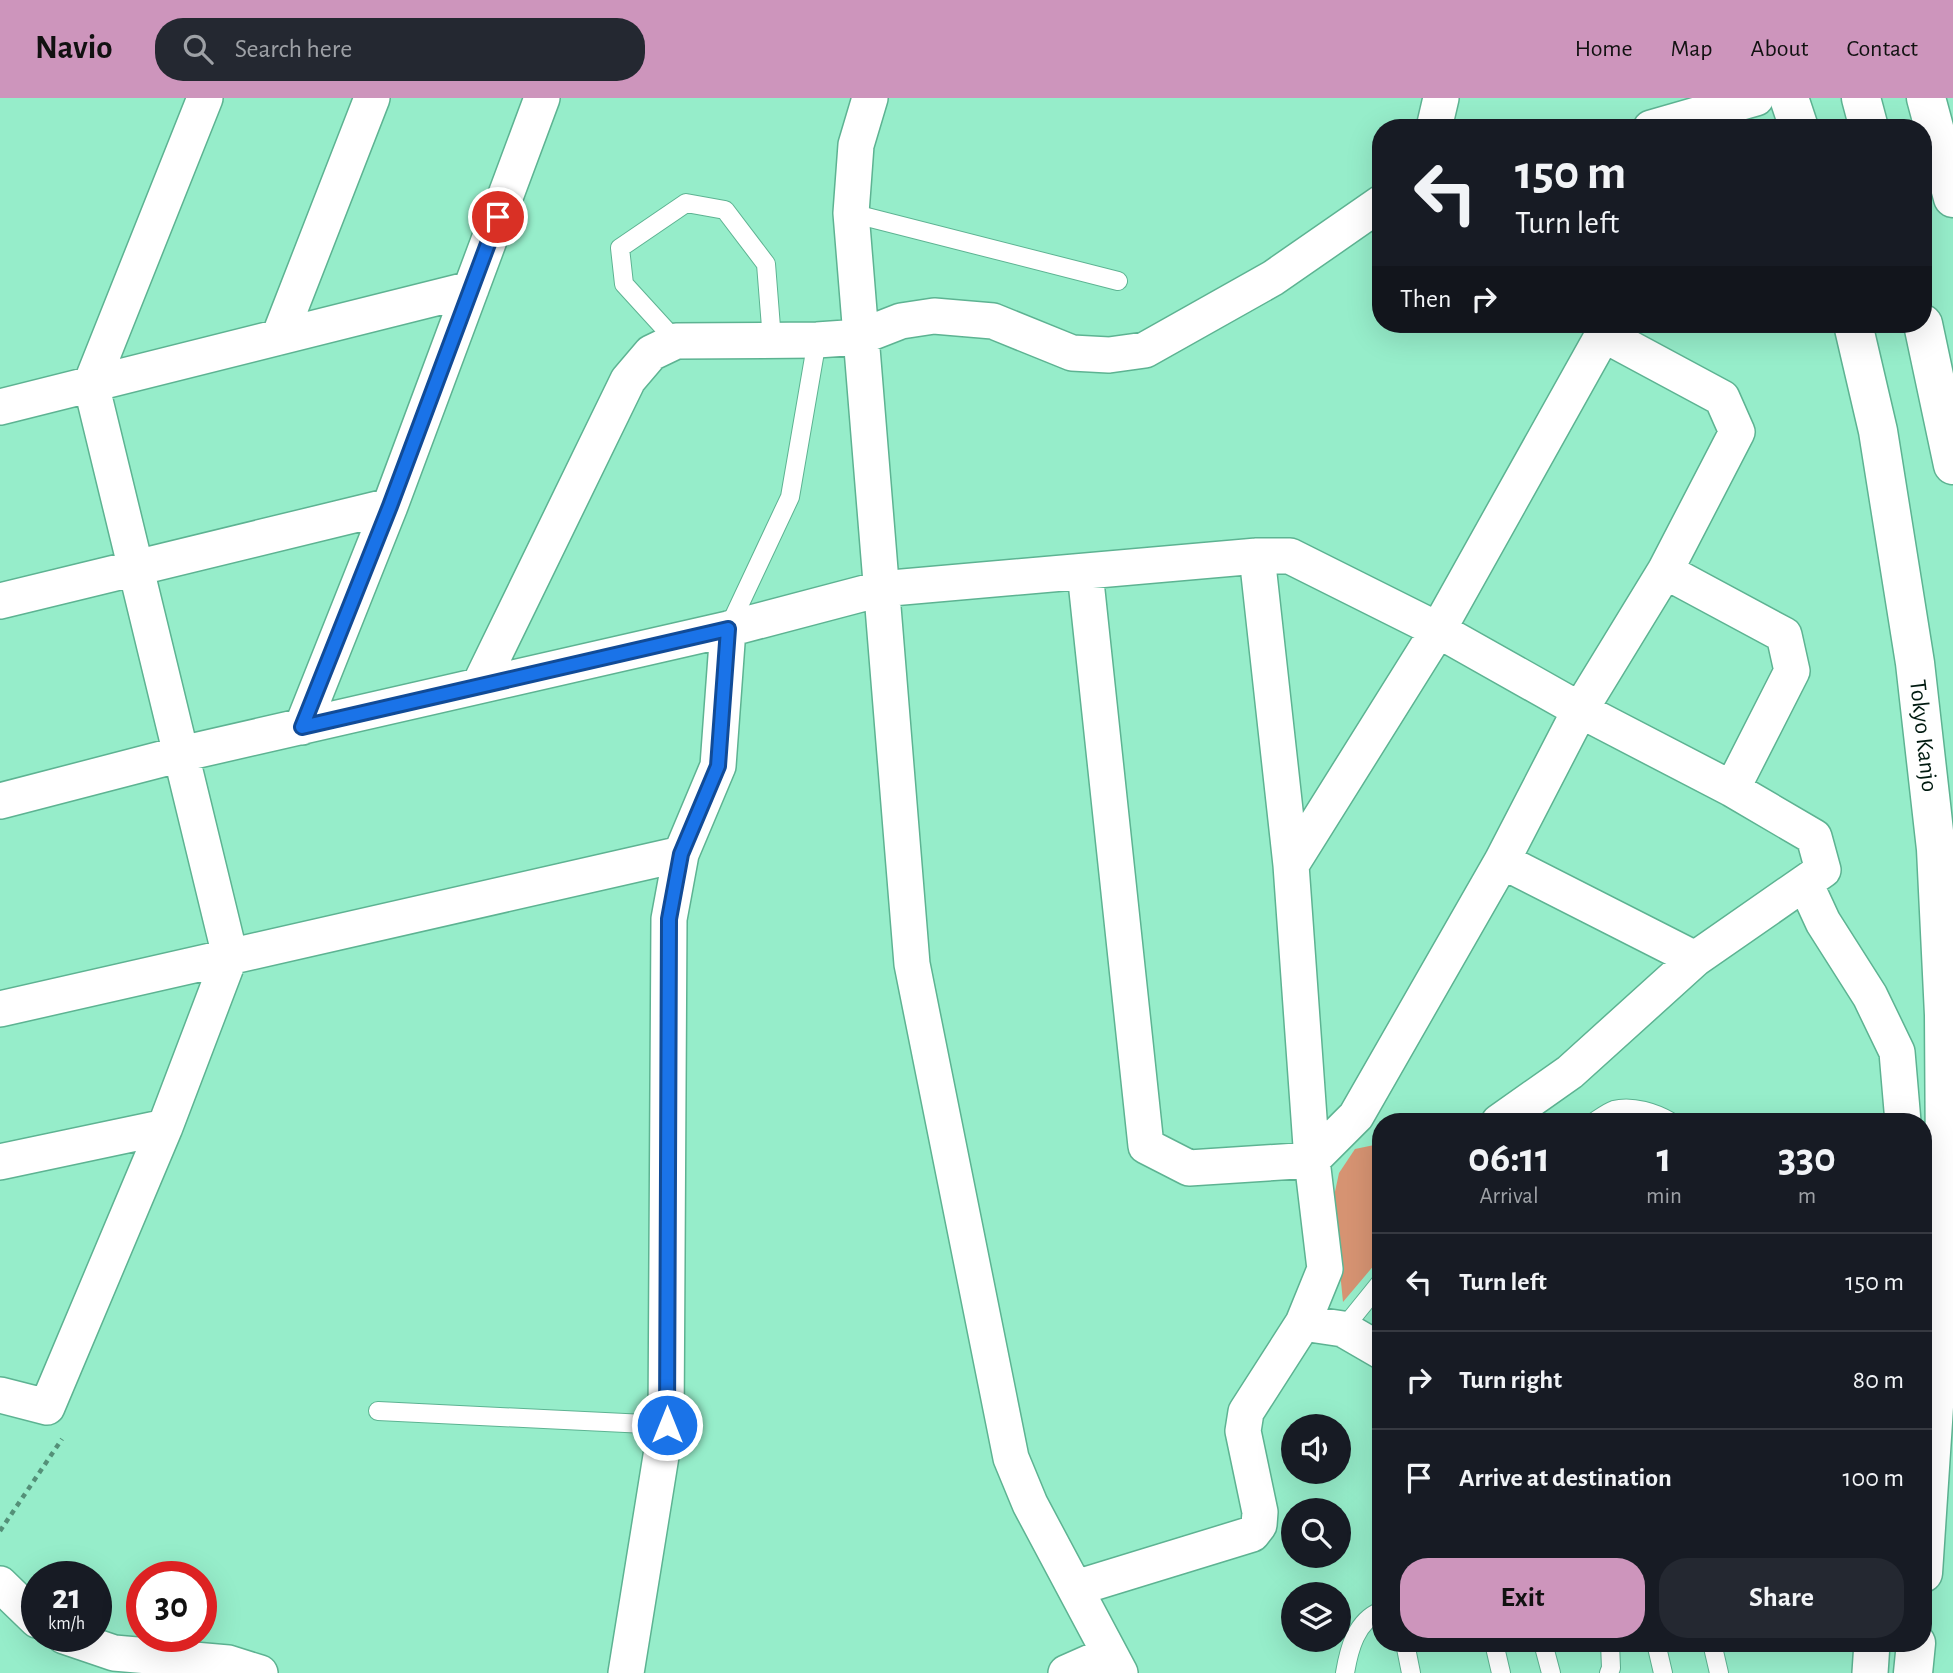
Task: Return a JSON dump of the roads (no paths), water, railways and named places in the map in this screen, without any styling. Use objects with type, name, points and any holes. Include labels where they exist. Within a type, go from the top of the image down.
[{"type":"highway","points":[[1789,98],[1796,119]]},
{"type":"highway","points":[[1861,98],[1867,119]]},
{"type":"highway","points":[[1926,98],[1932,119]]},
{"type":"highway","points":[[1932,120],[1953,198]]},
{"type":"highway","name":"Tokyo Kanjo","points":[[1855,333],[1883,458],[1915,663],[1936,849],[1944,1015],[1945,1168],[1932,1437]]},
{"type":"highway","points":[[1925,333],[1953,464]]},
{"type":"highway","points":[[1913,1673],[1915,1652]]},
{"type":"street","points":[[0,1395],[47,1407],[165,1127],[230,956],[91,384],[205,98]]},
{"type":"street","points":[[279,337],[372,98]]},
{"type":"street","points":[[302,727],[390,506],[542,98]]},
{"type":"street","points":[[870,98],[856,145],[851,213],[912,964],[1011,1458],[1030,1504],[1114,1663],[1066,1673]]},
{"type":"street","points":[[1436,119],[1441,98]]},
{"type":"street","points":[[1686,119],[1756,98]]},
{"type":"street","points":[[480,684],[628,380],[651,353],[676,341],[817,341],[860,337],[901,321],[934,316],[993,321],[1072,353],[1109,355],[1144,350],[1273,278],[1372,209]]},
{"type":"street","points":[[0,407],[471,289]]},
{"type":"street","points":[[1291,865],[1438,630],[1604,333]]},
{"type":"street","points":[[1373,1113],[1580,710],[1665,570],[1737,432],[1722,398],[1613,333]]},
{"type":"street","points":[[0,601],[390,506]]},
{"type":"street","points":[[1076,1588],[1252,1534],[1259,1525],[1260,1512],[1242,1431],[1247,1412],[1303,1323],[1325,1269],[1312,1160],[1291,865],[1257,556]]},
{"type":"street","points":[[0,801],[181,754],[728,629],[880,589],[1257,556],[1290,556],[1438,630],[1580,710],[1732,789],[1814,837],[1822,870],[1696,959],[1570,1072],[1512,1113]]},
{"type":"street","points":[[1665,570],[1784,635],[1792,671],[1732,789]]},
{"type":"street","points":[[1085,572],[1146,1146],[1189,1168],[1312,1160],[1368,1123]]},
{"type":"street","points":[[626,1673],[667,1425],[669,919],[681,854],[718,766],[728,629]]},
{"type":"street","points":[[0,1009],[681,854]]},
{"type":"street","points":[[1502,861],[1696,959]]},
{"type":"street","points":[[1805,883],[1823,922],[1870,996],[1897,1052],[1902,1113]]},
{"type":"street","points":[[0,1162],[165,1127]]},
{"type":"street","points":[[1303,1323],[1343,1329],[1372,1346]]},
{"type":"street","points":[[0,1584],[21,1604]]},
{"type":"street","points":[[111,1652],[228,1663],[260,1673]]},
{"type":"street","points":[[1870,1673],[1871,1652]]},
{"type":"lane","points":[[676,341],[624,284],[620,248],[686,203],[725,211],[766,264],[772,340]]},
{"type":"lane","points":[[851,213],[1118,281]]},
{"type":"lane","points":[[728,629],[790,497],[817,341]]},
{"type":"lane","points":[[1609,1113],[1614,1110],[1650,1113]]},
{"type":"lane","points":[[1343,1329],[1372,1293]]},
{"type":"lane","points":[[378,1411],[667,1425]]},
{"type":"lane","points":[[1345,1673],[1353,1637],[1372,1615]]},
{"type":"lane","points":[[1407,1652],[1411,1673]]},
{"type":"lane","points":[[1496,1652],[1501,1673]]},
{"type":"lane","points":[[1545,1652],[1551,1673]]},
{"type":"lane","points":[[1609,1673],[1610,1652]]},
{"type":"lane","points":[[1658,1652],[1663,1673]]},
{"type":"lane","points":[[1714,1652],[1719,1673]]}]
